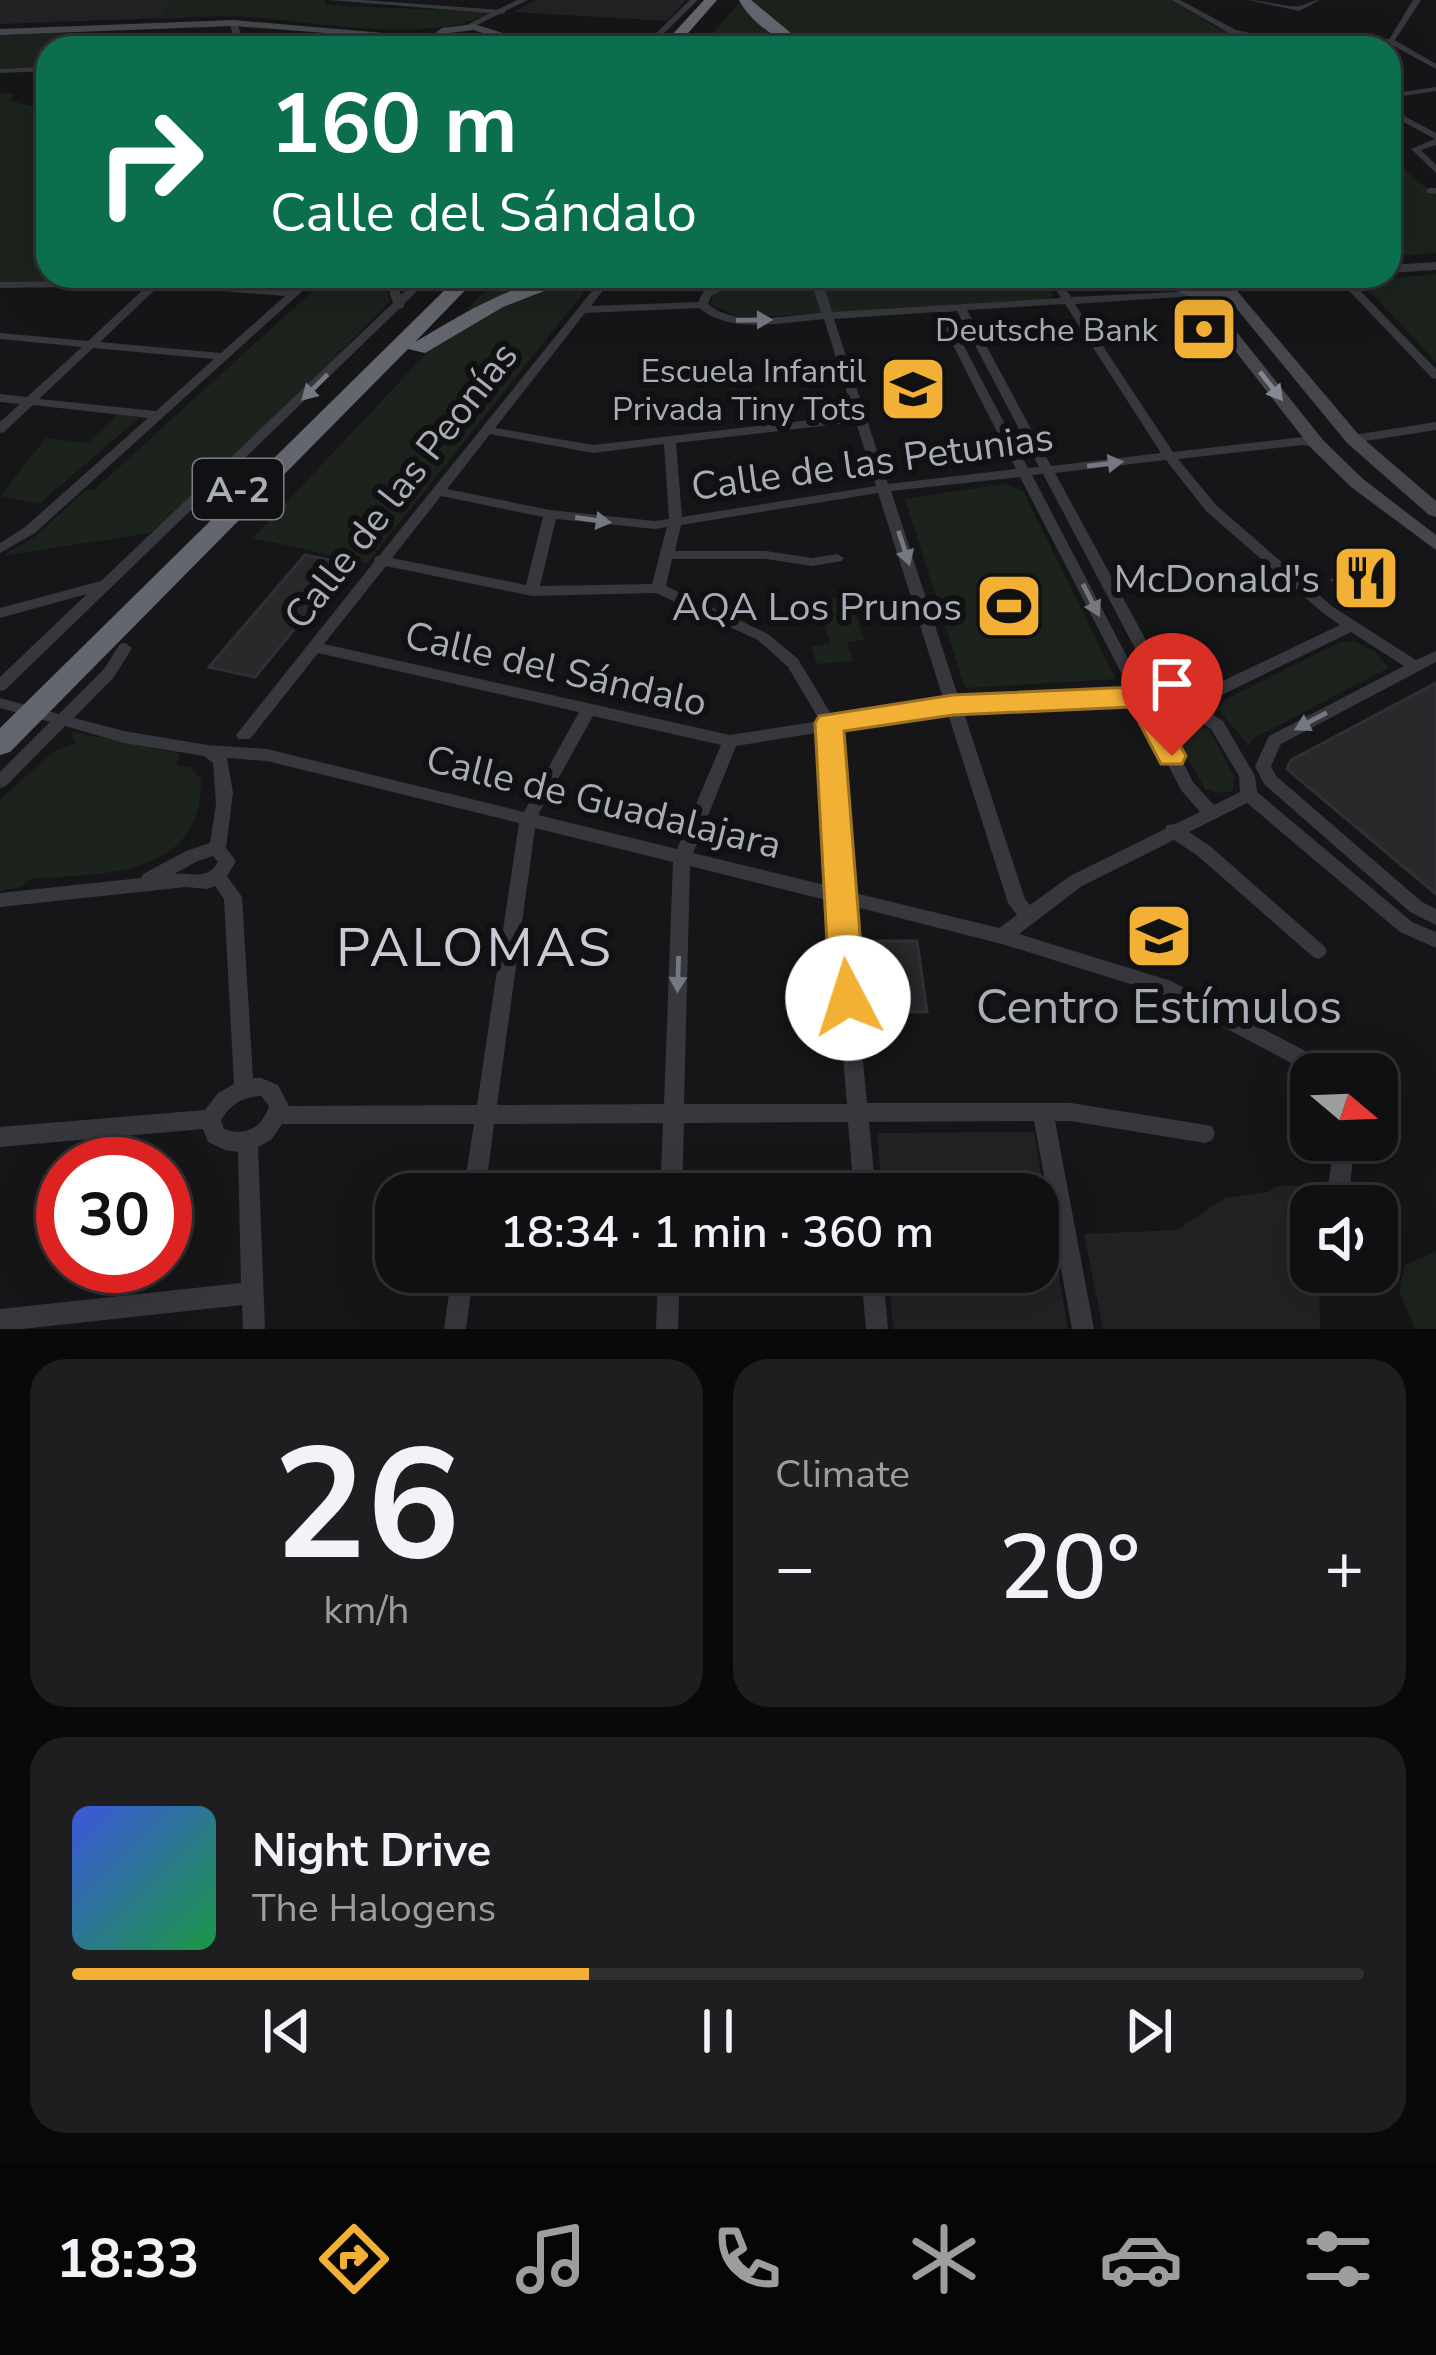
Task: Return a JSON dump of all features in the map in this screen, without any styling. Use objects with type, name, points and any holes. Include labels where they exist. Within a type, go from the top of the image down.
[{"type":"highway","points":[[678,36],[711,0]]},
{"type":"highway","points":[[691,36],[724,0]]},
{"type":"highway","points":[[745,0],[786,36]]},
{"type":"highway","name":"A-2","points":[[0,719],[440,288]]},
{"type":"highway","name":"A-2","points":[[0,746],[458,288]]},
{"type":"highway","points":[[266,482],[408,356],[496,303],[539,288]]},
{"type":"highway","name":"A-2","points":[[125,648],[266,482]]},
{"type":"main road","points":[[0,29],[230,21],[438,36],[486,25],[488,36]]},
{"type":"main road","points":[[1187,288],[1317,444],[1431,534]]},
{"type":"main road","points":[[1196,294],[1215,288]]},
{"type":"main road","points":[[1239,288],[1353,440],[1436,512]]},
{"type":"street","points":[[332,0],[502,12]]},
{"type":"street","points":[[446,9],[454,0]]},
{"type":"street","points":[[486,25],[524,0]]},
{"type":"street","points":[[657,36],[694,0]]},
{"type":"street","points":[[1175,0],[1234,32],[1255,36]]},
{"type":"street","points":[[1252,0],[1299,8],[1316,0]]},
{"type":"street","points":[[1393,36],[1417,0]]},
{"type":"street","points":[[230,21],[237,36]]},
{"type":"street","points":[[1401,47],[1436,66]]},
{"type":"street","points":[[0,71],[36,67]]},
{"type":"street","points":[[1401,94],[1436,89]]},
{"type":"street","points":[[1401,118],[1436,139]]},
{"type":"street","points":[[1436,139],[1415,149],[1436,170]]},
{"type":"street","points":[[1401,265],[1436,263]]},
{"type":"street","points":[[0,298],[7,285]]},
{"type":"street","points":[[0,429],[151,288]]},
{"type":"street","points":[[241,288],[294,294]]},
{"type":"street","points":[[0,549],[30,530],[301,288]]},
{"type":"street","points":[[393,288],[399,305]]},
{"type":"street","points":[[0,686],[415,288]]},
{"type":"street","name":"Calle de las Peonías","points":[[244,734],[599,288]]},
{"type":"street","points":[[702,304],[718,288]]},
{"type":"street","points":[[819,288],[1017,903],[1028,915]]},
{"type":"street","points":[[1060,288],[1170,457],[1211,508],[1350,626],[1414,666]]},
{"type":"street","points":[[1352,288],[1436,376]]},
{"type":"street","points":[[702,304],[709,313],[734,321],[1196,294]]},
{"type":"street","points":[[581,310],[702,304]]},
{"type":"street","points":[[961,309],[1166,692],[1211,720],[1225,736],[1247,776],[1249,795],[1391,914],[1416,933],[1436,940]]},
{"type":"street","points":[[940,310],[1187,786],[1211,813]]},
{"type":"street","points":[[0,335],[225,357]]},
{"type":"street","points":[[0,398],[158,415]]},
{"type":"street","points":[[487,430],[593,449],[863,417]]},
{"type":"street","points":[[1353,440],[1436,426]]},
{"type":"street","name":"Calle de las Petunias","points":[[437,491],[618,524],[676,520],[885,488],[1304,441],[1317,444]]},
{"type":"street","points":[[658,588],[676,520],[670,443]]},
{"type":"street","points":[[532,591],[550,514]]},
{"type":"street","points":[[667,555],[766,555],[812,562],[836,558]]},
{"type":"street","points":[[380,560],[532,591],[658,588],[763,637],[793,663],[830,723],[838,896],[863,1173]]},
{"type":"street","points":[[0,613],[75,596],[112,581]]},
{"type":"street","points":[[1156,726],[1184,706],[1350,626]]},
{"type":"street","name":"Calle del Sándalo","points":[[314,647],[730,741],[953,705],[1141,699]]},
{"type":"street","points":[[0,782],[109,673],[125,648]]},
{"type":"street","points":[[1436,656],[1275,740],[1263,766],[1270,780],[1416,907],[1436,918]]},
{"type":"street","name":"Calle de Guadalajara","points":[[0,703],[72,724],[208,751],[260,754],[1002,936],[1165,987],[1290,1053]]},
{"type":"street","points":[[477,1173],[528,819],[589,709]]},
{"type":"street","points":[[672,1173],[682,858],[730,741]]},
{"type":"street","points":[[208,751],[220,760],[224,776],[224,821],[217,849]]},
{"type":"street","points":[[224,776],[241,760],[260,754]]},
{"type":"street","points":[[1002,936],[1076,880],[1249,795]]},
{"type":"street","points":[[1173,830],[1204,850],[1318,951]]},
{"type":"street","points":[[185,872],[191,855],[217,849]]},
{"type":"street","points":[[185,872],[195,884],[218,878],[227,861],[217,849]]},
{"type":"street","points":[[0,900],[123,889],[185,872]]},
{"type":"street","points":[[218,878],[233,897],[244,1088]]},
{"type":"street","points":[[1391,914],[1415,923],[1420,918],[1416,907]]},
{"type":"street","points":[[244,1088],[271,1090],[279,1105],[272,1126],[248,1142],[221,1140],[211,1119],[224,1099],[244,1088]]},
{"type":"street","points":[[277,1115],[1071,1112],[1205,1132]]},
{"type":"street","points":[[1043,1114],[1083,1329]]},
{"type":"street","points":[[0,1137],[211,1119]]},
{"type":"street","points":[[248,1142],[254,1329]]},
{"type":"street","points":[[0,1320],[251,1293]]},
{"type":"street","points":[[455,1329],[460,1293]]},
{"type":"street","points":[[667,1329],[668,1293]]},
{"type":"street","points":[[874,1293],[877,1329]]},
{"type":"shaded area","points":[[0,0],[172,0],[163,18],[0,24]]},
{"type":"shaded area","points":[[172,0],[325,0],[325,5],[491,12],[467,22],[407,30],[237,16],[162,19]]},
{"type":"shaded area","points":[[536,0],[686,0],[667,21],[514,12]]},
{"type":"shaded area","points":[[750,0],[1170,0],[1219,29],[1252,36],[805,34],[794,36]]},
{"type":"shaded area","points":[[739,3],[780,36],[710,36]]},
{"type":"shaded area","points":[[63,33],[36,36],[36,68],[0,70],[0,35]]},
{"type":"shaded area","points":[[14,93],[10,101],[36,107],[36,282],[0,283],[0,94]]},
{"type":"shaded area","points":[[1401,166],[1436,197],[1436,253],[1401,255]]},
{"type":"shaded area","points":[[1436,274],[1436,362],[1367,288],[1401,288],[1401,277]]},
{"type":"shaded area","points":[[316,288],[384,288],[391,300],[280,414],[150,533],[2,556],[33,538],[86,490],[94,490]]},
{"type":"shaded area","points":[[488,288],[587,288],[367,563],[253,538]]},
{"type":"shaded area","points":[[732,288],[1050,288],[1054,295],[1049,299],[742,318],[710,304],[714,295]]},
{"type":"shaded area","points":[[118,414],[139,418],[39,504],[0,496],[46,438],[88,443]]},
{"type":"shaded area","name":"AQA Los Prunos","points":[[1004,484],[1023,491],[1116,679],[965,688],[905,499]]},
{"type":"shaded area","points":[[850,597],[864,640],[847,642],[853,661],[817,664],[811,646],[830,644],[817,600]]},
{"type":"shaded area","points":[[1354,641],[1375,652],[1388,668],[1254,738],[1249,745],[1218,710],[1226,699],[1341,642]]},
{"type":"shaded area","points":[[1185,722],[1209,730],[1234,776],[1233,791],[1205,789],[1174,735]]},
{"type":"shaded area","points":[[70,731],[180,754],[176,765],[191,767],[201,780],[197,812],[185,836],[166,853],[143,864],[30,879],[21,887],[0,891],[0,800],[54,751],[76,743]]},
{"type":"shaded area","points":[[1034,1132],[1041,1173],[880,1173],[877,1133]]},
{"type":"shaded area","points":[[1290,1186],[1290,1293],[1319,1293],[1320,1329],[1103,1329],[1084,1234],[1177,1230],[1225,1198],[1268,1192]]},
{"type":"shaded area","points":[[1436,1252],[1436,1329],[1415,1329],[1399,1291],[1405,1265]]},
{"type":"shaded area","points":[[1059,1277],[1068,1329],[893,1329],[890,1293],[1059,1293]]},
{"type":"building","points":[[305,555],[348,564],[255,677],[209,667]]},
{"type":"building","name":"McDonald's","points":[[1378,560],[1396,579],[1354,596],[1332,580]]},
{"type":"building","points":[[1436,683],[1436,894],[1287,769],[1291,760]]},
{"type":"building","points":[[866,941],[917,941],[927,1012],[906,1012],[899,971],[869,971]]},
{"type":"place","name":"Deutsche Bank","points":[[1204,329]]},
{"type":"place","name":"Escuela Infantil Privada Tiny Tots","points":[[913,389]]},
{"type":"place","name":"McDonald's","points":[[1366,578]]},
{"type":"place","name":"AQA Los Prunos","points":[[1009,606]]},
{"type":"place","name":"Centro Estímulos","points":[[1159,936]]},
{"type":"district","name":"PALOMAS","points":[[475,947]]},
{"type":"route","points":[[848,998],[830,723],[953,705],[1135,697],[1141,699],[1172,756]]}]
